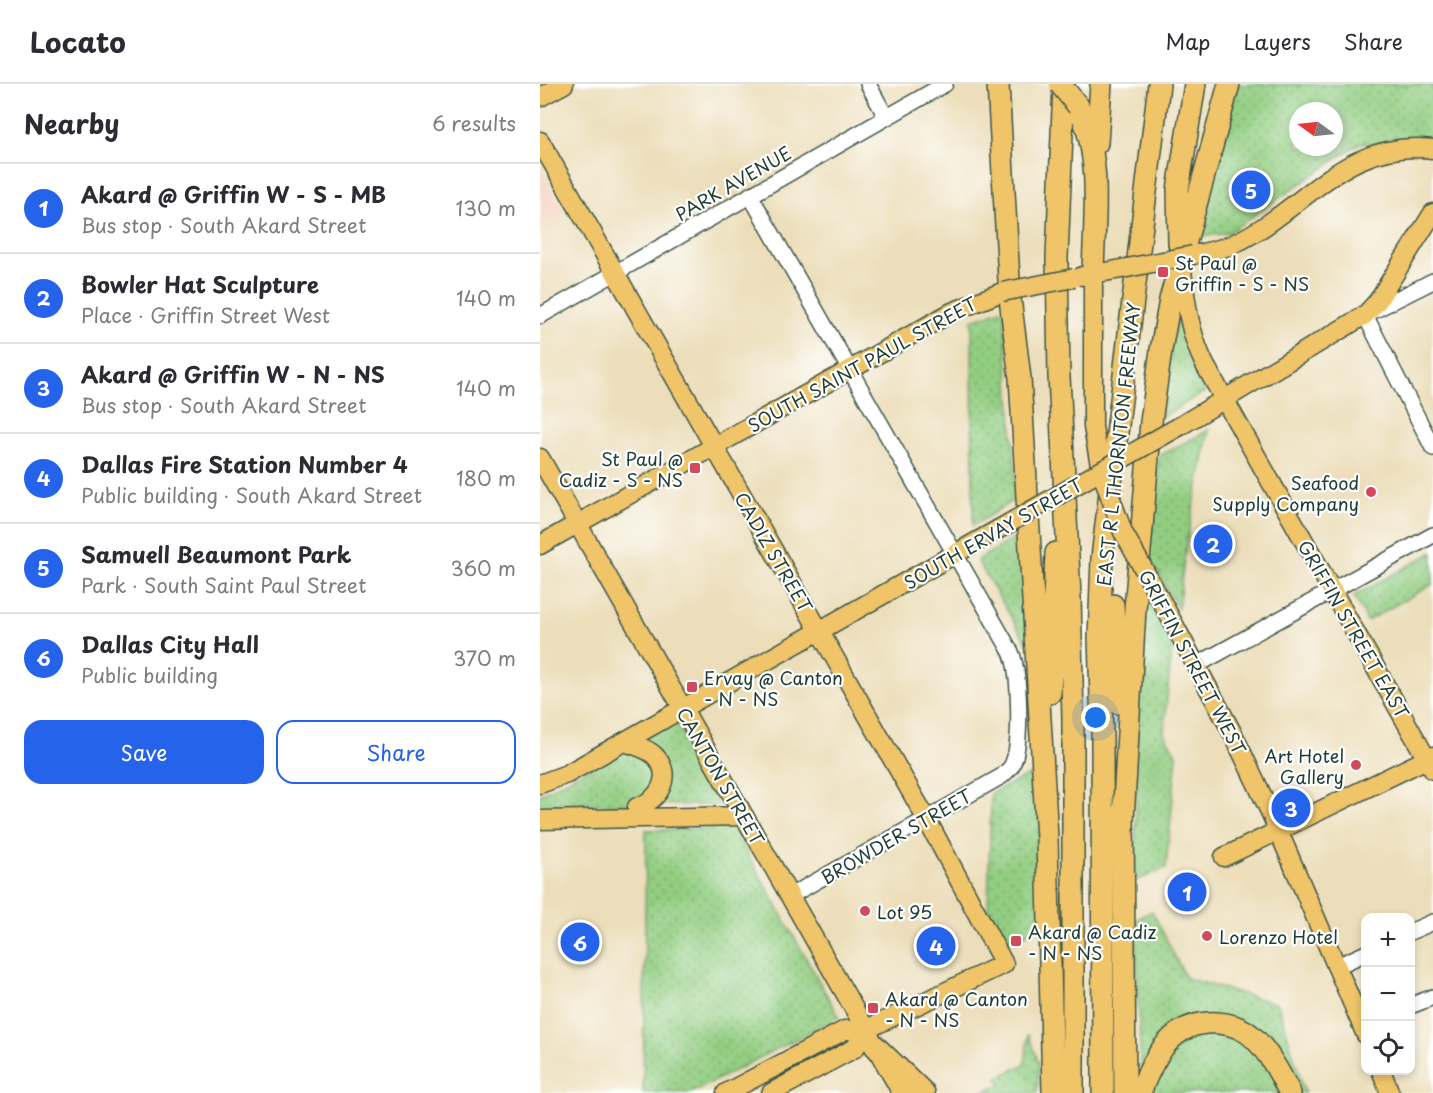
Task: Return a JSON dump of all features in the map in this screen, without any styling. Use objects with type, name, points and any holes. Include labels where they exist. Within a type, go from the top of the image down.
[{"type":"highway","points":[[998,84],[1010,298],[1020,378],[1047,838],[1053,1093]]},
{"type":"highway","points":[[1013,84],[1022,302],[1020,378]]},
{"type":"highway","points":[[1060,84],[1078,106],[1088,126],[1094,168]]},
{"type":"highway","name":"EAST R L THORNTON FREEWAY","points":[[1060,84],[1059,376],[1070,597],[1073,720],[1073,1093]]},
{"type":"highway","points":[[1083,276],[1101,84]]},
{"type":"highway","name":"EAST R L THORNTON FREEWAY","points":[[1102,1093],[1102,740],[1099,638],[1106,519],[1152,162],[1159,84]]},
{"type":"highway","points":[[1152,162],[1168,84]]},
{"type":"highway","points":[[1187,257],[1178,236],[1180,175],[1196,84]]},
{"type":"highway","points":[[1123,821],[1134,621],[1151,422],[1161,350],[1170,300],[1229,84]]},
{"type":"highway","points":[[1047,838],[1059,376]]},
{"type":"highway","points":[[1106,519],[1113,552],[1114,634],[1123,821],[1125,1093]]},
{"type":"highway","points":[[1140,1093],[1154,1058],[1165,1042],[1192,1025],[1208,1023],[1229,1024],[1254,1038],[1274,1063],[1290,1093]]},
{"type":"highway","points":[[871,1037],[924,1093]]},
{"type":"main road","points":[[540,97],[564,84]]},
{"type":"main road","name":"CADIZ STREET","points":[[540,141],[926,818],[1004,964],[871,1037]]},
{"type":"main road","name":"SOUTH SAINT PAUL STREET","points":[[540,545],[952,312],[1002,292],[1187,257],[1235,243],[1321,182],[1365,158],[1396,148],[1433,149]]},
{"type":"main road","name":"SOUTH ERVAY STREET","points":[[540,784],[567,774],[820,632],[1225,400],[1365,315],[1377,302],[1433,213]]},
{"type":"main road","name":"GRIFFIN STREET EAST","points":[[1187,257],[1183,280],[1187,309],[1197,348],[1431,762]]},
{"type":"main road","name":"GRIFFIN STREET WEST","points":[[1083,276],[1093,426],[1101,471],[1123,532],[1197,665],[1278,830],[1335,966],[1361,1021]]},
{"type":"main road","name":"CANTON STREET","points":[[540,458],[902,1093]]},
{"type":"main road","points":[[624,742],[651,753],[661,764],[664,780],[661,789],[655,798],[637,807],[684,818]]},
{"type":"main road","points":[[1224,857],[1278,830],[1431,762]]},
{"type":"main road","points":[[540,820],[744,816]]},
{"type":"main road","points":[[726,1093],[845,1030],[871,1037]]},
{"type":"main road","points":[[771,1093],[871,1037]]},
{"type":"main road","points":[[1383,1075],[1390,1093]]},
{"type":"street","points":[[868,84],[886,117]]},
{"type":"street","name":"PARK AVENUE","points":[[540,316],[945,84]]},
{"type":"street","points":[[750,195],[957,554]]},
{"type":"street","points":[[1433,281],[1365,315],[1433,448]]},
{"type":"street","points":[[1197,665],[1433,534]]},
{"type":"street","name":"BROWDER STREET","points":[[790,896],[1002,776],[1012,765],[1017,744],[1017,668],[1011,652],[957,554]]},
{"type":"street","points":[[1415,930],[1433,922]]},
{"type":"street","points":[[1335,966],[1361,955]]},
{"type":"street","points":[[1415,1004],[1433,997]]},
{"type":"shaded area","points":[[540,170],[565,213],[540,226]]},
{"type":"green space","points":[[1237,84],[1433,84],[1433,145],[1360,143],[1343,155],[1343,102],[1289,102],[1289,156],[1341,156],[1228,233],[1200,237]]},
{"type":"green space","points":[[1004,309],[1017,498],[973,526],[972,320]]},
{"type":"green space","points":[[1179,315],[1185,347],[1208,390],[1162,417],[1172,339]]},
{"type":"green space","points":[[1209,430],[1186,545],[1178,609],[1149,557],[1159,456]]},
{"type":"green space","points":[[1023,533],[1029,647],[977,560]]},
{"type":"green space","points":[[1433,552],[1433,584],[1367,621],[1354,596]]},
{"type":"green space","points":[[1146,596],[1172,643],[1164,733],[1177,756],[1166,868],[1135,881],[1137,724]]},
{"type":"green space","points":[[675,722],[727,805],[540,804],[540,794]]},
{"type":"green space","points":[[1040,770],[1039,928],[1009,942],[988,912],[991,793]]},
{"type":"green space","points":[[733,828],[839,1017],[691,1093],[643,1093],[646,830]]},
{"type":"green space","points":[[1152,911],[1186,978],[1278,1004],[1305,1093],[1142,1093],[1135,920]]},
{"type":"green space","points":[[1028,1034],[1039,1063],[1037,1093],[978,1093],[1002,1084],[997,1078],[1025,1064]]},
{"type":"place","name":"Samuell Beaumont Park","points":[[1251,190]]},
{"type":"place","name":"St Paul @ Griffin - S - NS","points":[[1163,272]]},
{"type":"place","name":"St Paul @ Cadiz - S - NS","points":[[695,468]]},
{"type":"place","name":"Seafood Supply Company","points":[[1371,492]]},
{"type":"place","name":"Bowler Hat Sculpture","points":[[1213,544]]},
{"type":"place","name":"Ervay @ Canton - N - NS","points":[[692,687]]},
{"type":"place","name":"Art Hotel Gallery","points":[[1356,765]]},
{"type":"place","name":"Akard @ Griffin W - N - NS","points":[[1291,808]]},
{"type":"place","name":"Akard @ Griffin W - S - MB","points":[[1187,892]]},
{"type":"place","name":"Lot 95","points":[[865,911]]},
{"type":"place","name":"Lorenzo Hotel","points":[[1207,936]]},
{"type":"place","name":"Akard @ Cadiz - N - NS","points":[[1016,941]]},
{"type":"place","name":"Dallas City Hall","points":[[580,942]]},
{"type":"place","name":"Dallas Fire Station Number 4","points":[[936,946]]},
{"type":"place","name":"Akard @ Canton - N - NS","points":[[873,1008]]}]
